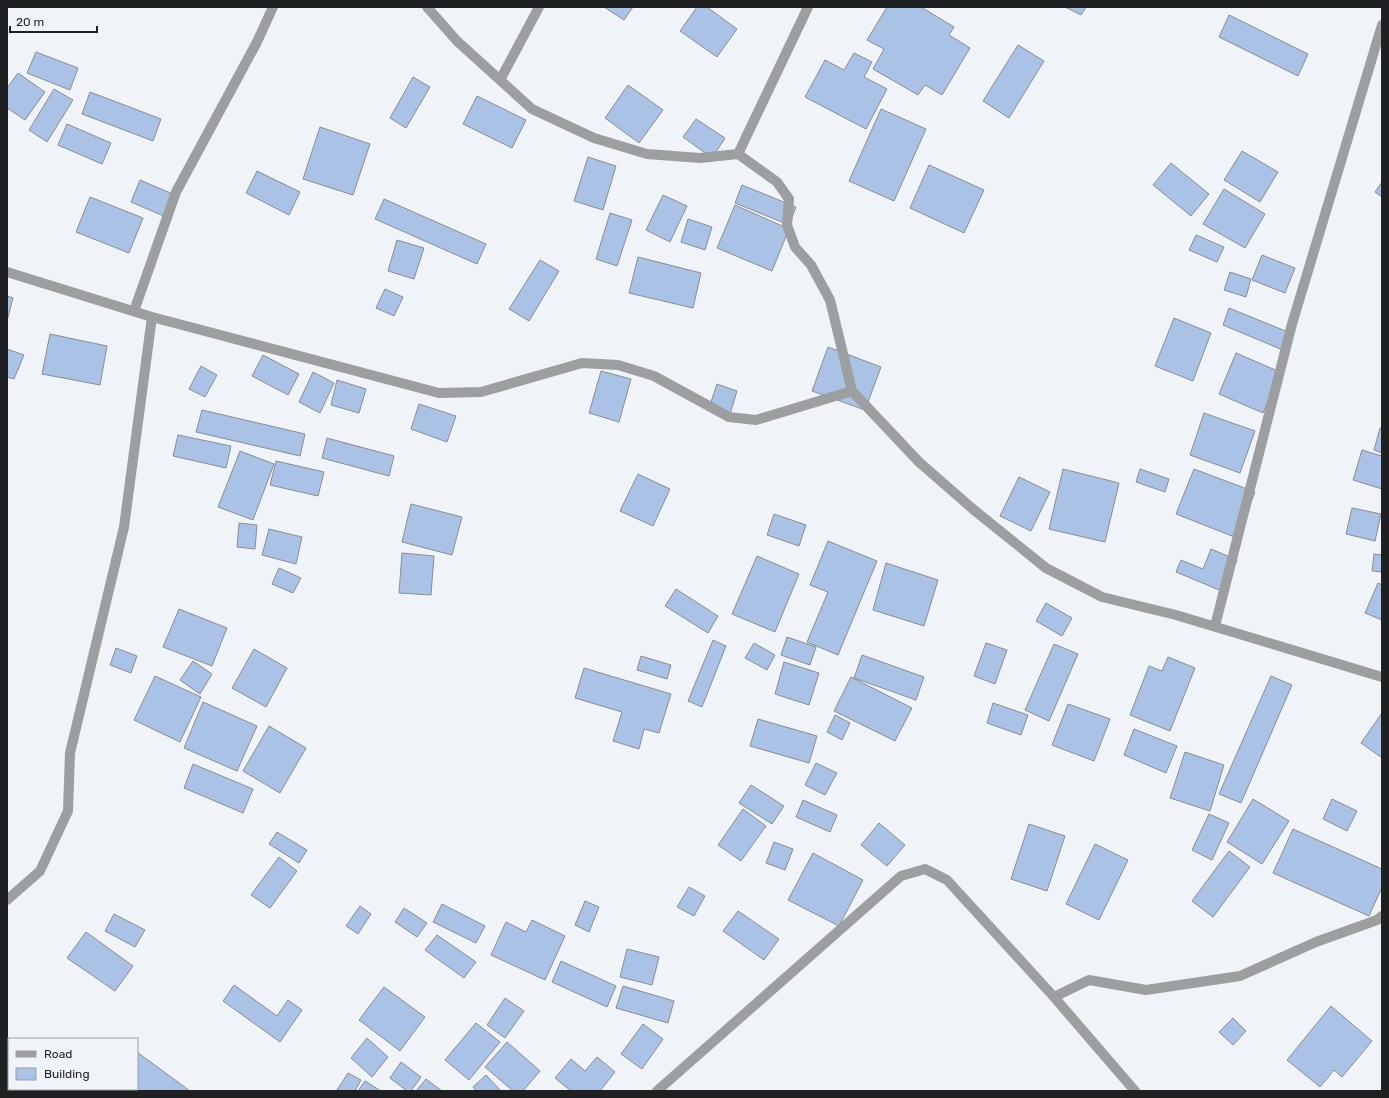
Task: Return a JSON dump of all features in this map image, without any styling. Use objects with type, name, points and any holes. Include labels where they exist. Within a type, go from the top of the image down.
[{"type":"street","points":[[134,312],[176,192],[257,42],[273,7]]},
{"type":"street","points":[[427,7],[457,41],[532,109],[594,138],[647,154],[700,158],[738,154],[777,182],[789,199],[787,224],[795,247],[811,265],[830,300],[852,392],[919,462],[974,510],[1046,568],[1102,597],[1215,626],[1382,677]]},
{"type":"street","points":[[500,80],[539,7]]},
{"type":"street","points":[[738,154],[808,7]]},
{"type":"street","points":[[1215,626],[1292,324],[1382,24]]},
{"type":"street","points":[[7,272],[134,312],[439,393],[481,392],[582,363],[618,365],[654,376],[729,417],[756,420],[852,392]]},
{"type":"street","points":[[7,900],[40,871],[68,811],[70,753],[124,527],[152,317]]},
{"type":"street","points":[[657,1091],[901,876],[925,869],[947,880],[1054,997],[1135,1091]]},
{"type":"street","points":[[1054,997],[1089,980],[1146,990],[1240,976],[1316,942],[1377,920],[1382,916]]},
{"type":"building","points":[[604,7],[633,7],[624,20]]},
{"type":"building","points":[[697,7],[707,7],[737,29],[717,57],[680,31]]},
{"type":"building","points":[[887,7],[921,7],[954,27],[949,35],[970,48],[942,95],[925,85],[918,95],[873,69],[884,49],[867,40]]},
{"type":"building","points":[[1065,7],[1086,7],[1081,15]]},
{"type":"building","points":[[1229,15],[1308,54],[1298,76],[1219,37]]},
{"type":"building","points":[[1018,45],[1044,61],[1009,118],[983,101]]},
{"type":"building","points":[[36,52],[78,68],[70,90],[27,73]]},
{"type":"building","points":[[854,53],[872,62],[864,77],[887,89],[866,129],[805,97],[825,60],[844,70]]},
{"type":"building","points":[[18,73],[45,92],[25,120],[7,108],[7,88]]},
{"type":"building","points":[[413,77],[430,87],[406,128],[390,118]]},
{"type":"building","points":[[628,85],[663,110],[639,143],[605,118]]},
{"type":"building","points":[[54,89],[73,100],[47,142],[29,130]]},
{"type":"building","points":[[90,92],[161,119],[153,141],[82,114]]},
{"type":"building","points":[[477,96],[526,120],[512,148],[463,124]]},
{"type":"building","points":[[881,109],[926,129],[894,201],[849,181]]},
{"type":"building","points":[[696,119],[725,138],[712,158],[683,137]]},
{"type":"building","points":[[67,124],[111,143],[102,164],[58,145]]},
{"type":"building","points":[[320,127],[370,144],[353,195],[303,179]]},
{"type":"building","points":[[1242,151],[1278,172],[1260,202],[1224,180]]},
{"type":"building","points":[[588,157],[616,166],[603,210],[574,201]]},
{"type":"building","points":[[1171,163],[1209,194],[1191,216],[1153,185]]},
{"type":"building","points":[[929,165],[984,190],[964,233],[910,208]]},
{"type":"building","points":[[257,171],[300,192],[289,215],[246,193]]},
{"type":"building","points":[[140,180],[175,195],[166,217],[131,202]]},
{"type":"building","points":[[1382,182],[1382,197],[1375,192]]},
{"type":"building","points":[[742,185],[796,207],[789,225],[735,203]]},
{"type":"building","points":[[1224,189],[1265,214],[1245,248],[1203,224]]},
{"type":"building","points":[[663,195],[687,206],[670,242],[646,230]]},
{"type":"building","points":[[90,197],[143,218],[129,253],[76,232]]},
{"type":"building","points":[[384,199],[486,244],[477,264],[375,219]]},
{"type":"building","points":[[735,205],[789,229],[772,271],[717,248]]},
{"type":"building","points":[[610,213],[632,220],[617,266],[596,259]]},
{"type":"building","points":[[688,219],[712,227],[705,250],[681,242]]},
{"type":"building","points":[[1196,235],[1224,247],[1217,262],[1189,250]]},
{"type":"building","points":[[397,240],[424,248],[414,279],[388,271]]},
{"type":"building","points":[[1262,255],[1295,268],[1285,293],[1252,280]]},
{"type":"building","points":[[638,257],[701,273],[693,308],[629,293]]},
{"type":"building","points":[[540,260],[559,271],[529,321],[509,309]]},
{"type":"building","points":[[1230,272],[1251,279],[1246,297],[1224,290]]},
{"type":"building","points":[[385,289],[403,297],[394,316],[376,308]]},
{"type":"building","points":[[7,296],[13,298],[7,321]]},
{"type":"building","points":[[1229,308],[1293,334],[1285,351],[1223,325]]},
{"type":"building","points":[[1174,318],[1211,333],[1193,381],[1155,366]]},
{"type":"building","points":[[50,334],[107,346],[100,385],[42,374]]},
{"type":"building","points":[[828,347],[881,367],[865,410],[812,391]]},
{"type":"building","points":[[7,349],[24,355],[14,379],[7,377]]},
{"type":"building","points":[[1236,353],[1280,372],[1263,413],[1219,394]]},
{"type":"building","points":[[263,355],[299,374],[288,395],[252,376]]},
{"type":"building","points":[[201,366],[217,375],[205,397],[189,389]]},
{"type":"building","points":[[601,371],[631,379],[619,422],[589,413]]},
{"type":"building","points":[[313,372],[334,383],[320,413],[299,402]]},
{"type":"building","points":[[337,380],[366,389],[359,413],[331,405]]},
{"type":"building","points":[[717,384],[737,391],[730,414],[709,408]]},
{"type":"building","points":[[419,404],[456,416],[447,442],[411,429]]},
{"type":"building","points":[[202,410],[305,434],[300,456],[196,432]]},
{"type":"building","points":[[1204,413],[1255,431],[1240,473],[1190,455]]},
{"type":"building","points":[[1380,428],[1382,428],[1382,453],[1374,450]]},
{"type":"building","points":[[178,435],[231,446],[226,468],[173,456]]},
{"type":"building","points":[[327,438],[394,456],[389,476],[322,458]]},
{"type":"building","points":[[1362,450],[1382,456],[1382,489],[1353,480]]},
{"type":"building","points":[[240,451],[274,464],[253,520],[218,507]]},
{"type":"building","points":[[276,461],[324,472],[318,496],[270,485]]},
{"type":"building","points":[[1063,469],[1119,483],[1105,542],[1049,529]]},
{"type":"building","points":[[1140,469],[1169,479],[1165,492],[1136,482]]},
{"type":"building","points":[[1194,469],[1255,492],[1237,538],[1176,514]]},
{"type":"building","points":[[638,474],[670,489],[653,526],[620,511]]},
{"type":"building","points":[[1019,477],[1050,492],[1031,531],[1000,516]]},
{"type":"building","points":[[411,504],[462,517],[452,555],[402,542]]},
{"type":"building","points":[[1352,508],[1381,514],[1375,541],[1346,534]]},
{"type":"building","points":[[774,514],[806,525],[799,546],[767,535]]},
{"type":"building","points":[[239,523],[257,525],[255,549],[237,547]]},
{"type":"building","points":[[269,529],[302,537],[296,564],[262,555]]},
{"type":"building","points":[[828,541],[877,561],[838,655],[807,642],[828,592],[810,585]]},
{"type":"building","points":[[1211,549],[1237,560],[1224,592],[1176,572],[1181,560],[1203,569]]},
{"type":"building","points":[[402,553],[434,556],[431,595],[399,593]]},
{"type":"building","points":[[1374,554],[1382,555],[1382,572],[1372,571]]},
{"type":"building","points":[[757,556],[799,574],[775,632],[732,614]]},
{"type":"building","points":[[886,563],[938,580],[924,626],[873,610]]},
{"type":"building","points":[[279,568],[301,578],[293,593],[272,584]]},
{"type":"building","points":[[1378,583],[1382,585],[1382,620],[1365,613]]},
{"type":"building","points":[[676,589],[718,616],[708,633],[665,606]]},
{"type":"building","points":[[1046,603],[1072,618],[1062,636],[1036,621]]},
{"type":"building","points":[[179,609],[227,628],[212,666],[163,647]]},
{"type":"building","points":[[787,637],[816,647],[810,665],[781,655]]},
{"type":"building","points":[[713,640],[726,646],[702,707],[688,701]]},
{"type":"building","points":[[754,643],[775,655],[767,670],[745,658]]},
{"type":"building","points":[[986,643],[1007,650],[995,684],[974,676]]},
{"type":"building","points":[[1054,644],[1078,654],[1049,721],[1025,710]]},
{"type":"building","points":[[116,648],[137,656],[131,673],[110,665]]},
{"type":"building","points":[[254,649],[287,668],[266,707],[232,688]]},
{"type":"building","points":[[862,655],[924,677],[916,700],[854,678]]},
{"type":"building","points":[[641,656],[671,665],[667,679],[637,670]]},
{"type":"building","points":[[1168,657],[1195,668],[1170,731],[1130,715],[1149,666],[1162,671]]},
{"type":"building","points":[[193,661],[212,674],[200,694],[180,680]]},
{"type":"building","points":[[784,662],[819,673],[809,705],[775,694]]},
{"type":"building","points":[[584,668],[671,694],[659,733],[644,729],[639,749],[613,741],[622,712],[575,698]]},
{"type":"building","points":[[155,676],[201,697],[180,742],[134,720]]},
{"type":"building","points":[[1271,676],[1292,685],[1241,803],[1219,794]]},
{"type":"building","points":[[851,677],[912,708],[895,741],[834,711]]},
{"type":"building","points":[[203,702],[257,726],[237,771],[184,748]]},
{"type":"building","points":[[993,703],[1028,715],[1021,735],[987,723]]},
{"type":"building","points":[[1068,704],[1110,719],[1094,761],[1052,745]]},
{"type":"building","points":[[1382,713],[1382,758],[1361,743]]},
{"type":"building","points":[[835,715],[850,723],[842,740],[827,732]]},
{"type":"building","points":[[758,719],[817,736],[809,763],[750,746]]},
{"type":"building","points":[[269,726],[306,748],[280,793],[243,771]]},
{"type":"building","points":[[1134,729],[1177,746],[1166,773],[1124,755]]},
{"type":"building","points":[[1185,752],[1224,765],[1210,811],[1170,798]]},
{"type":"building","points":[[816,763],[837,773],[825,795],[805,785]]},
{"type":"building","points":[[193,764],[253,789],[243,813],[184,788]]},
{"type":"building","points":[[751,785],[784,806],[772,824],[739,803]]},
{"type":"building","points":[[1253,799],[1289,821],[1262,864],[1227,842]]},
{"type":"building","points":[[1332,799],[1357,811],[1347,831],[1323,819]]},
{"type":"building","points":[[803,800],[837,815],[830,832],[796,817]]},
{"type":"building","points":[[743,809],[766,826],[741,861],[718,845]]},
{"type":"building","points":[[1209,814],[1229,823],[1212,860],[1192,850]]},
{"type":"building","points":[[879,823],[905,845],[887,866],[861,845]]},
{"type":"building","points":[[1029,824],[1065,836],[1047,891],[1011,879]]},
{"type":"building","points":[[1293,829],[1382,869],[1382,887],[1369,916],[1273,873]]},
{"type":"building","points":[[277,832],[307,850],[299,863],[269,844]]},
{"type":"building","points":[[774,842],[793,849],[785,870],[766,863]]},
{"type":"building","points":[[1095,844],[1128,860],[1099,920],[1066,904]]},
{"type":"building","points":[[1229,851],[1250,867],[1213,917],[1192,901]]},
{"type":"building","points":[[813,853],[863,880],[839,926],[788,900]]},
{"type":"building","points":[[279,857],[297,871],[270,908],[251,895]]},
{"type":"building","points":[[689,887],[705,896],[694,916],[677,907]]},
{"type":"building","points":[[585,901],[599,907],[589,932],[575,925]]},
{"type":"building","points":[[442,904],[485,926],[476,943],[433,922]]},
{"type":"building","points":[[360,906],[371,914],[358,934],[346,926]]},
{"type":"building","points":[[404,908],[427,923],[417,937],[395,922]]},
{"type":"building","points":[[738,911],[779,939],[764,960],[723,931]]},
{"type":"building","points":[[114,914],[145,930],[135,947],[105,931]]},
{"type":"building","points":[[532,920],[565,936],[545,980],[491,955],[506,922],[526,932]]},
{"type":"building","points":[[86,932],[133,966],[115,991],[67,958]]},
{"type":"building","points":[[437,935],[476,962],[464,978],[425,950]]},
{"type":"building","points":[[627,949],[659,957],[652,985],[620,977]]},
{"type":"building","points":[[561,961],[616,986],[607,1007],[552,982]]},
{"type":"building","points":[[234,985],[277,1016],[288,1000],[302,1010],[280,1042],[223,1001]]},
{"type":"building","points":[[623,986],[674,1001],[668,1023],[616,1008]]},
{"type":"building","points":[[384,987],[425,1017],[400,1051],[359,1020]]},
{"type":"building","points":[[505,998],[524,1011],[505,1038],[487,1025]]},
{"type":"building","points":[[1331,1006],[1372,1041],[1342,1077],[1334,1070],[1320,1087],[1287,1060]]},
{"type":"building","points":[[1233,1018],[1246,1031],[1233,1045],[1219,1032]]},
{"type":"building","points":[[476,1023],[500,1042],[469,1080],[445,1060]]},
{"type":"building","points":[[643,1024],[663,1039],[642,1069],[621,1054]]},
{"type":"building","points":[[367,1038],[388,1057],[372,1077],[351,1058]]},
{"type":"building","points":[[507,1042],[540,1071],[523,1091],[513,1091],[485,1067]]},
{"type":"building","points":[[138,1053],[190,1091],[112,1090],[138,1090]]},
{"type":"building","points":[[597,1057],[615,1072],[600,1091],[571,1091],[555,1078],[571,1059],[585,1071]]},
{"type":"building","points":[[401,1062],[421,1077],[411,1091],[407,1091],[390,1078]]},
{"type":"building","points":[[348,1073],[361,1080],[355,1091],[337,1090]]},
{"type":"building","points":[[486,1075],[501,1091],[476,1091],[473,1087]]},
{"type":"building","points":[[426,1079],[442,1091],[416,1091]]},
{"type":"building","points":[[365,1081],[381,1091],[358,1091]]}]
